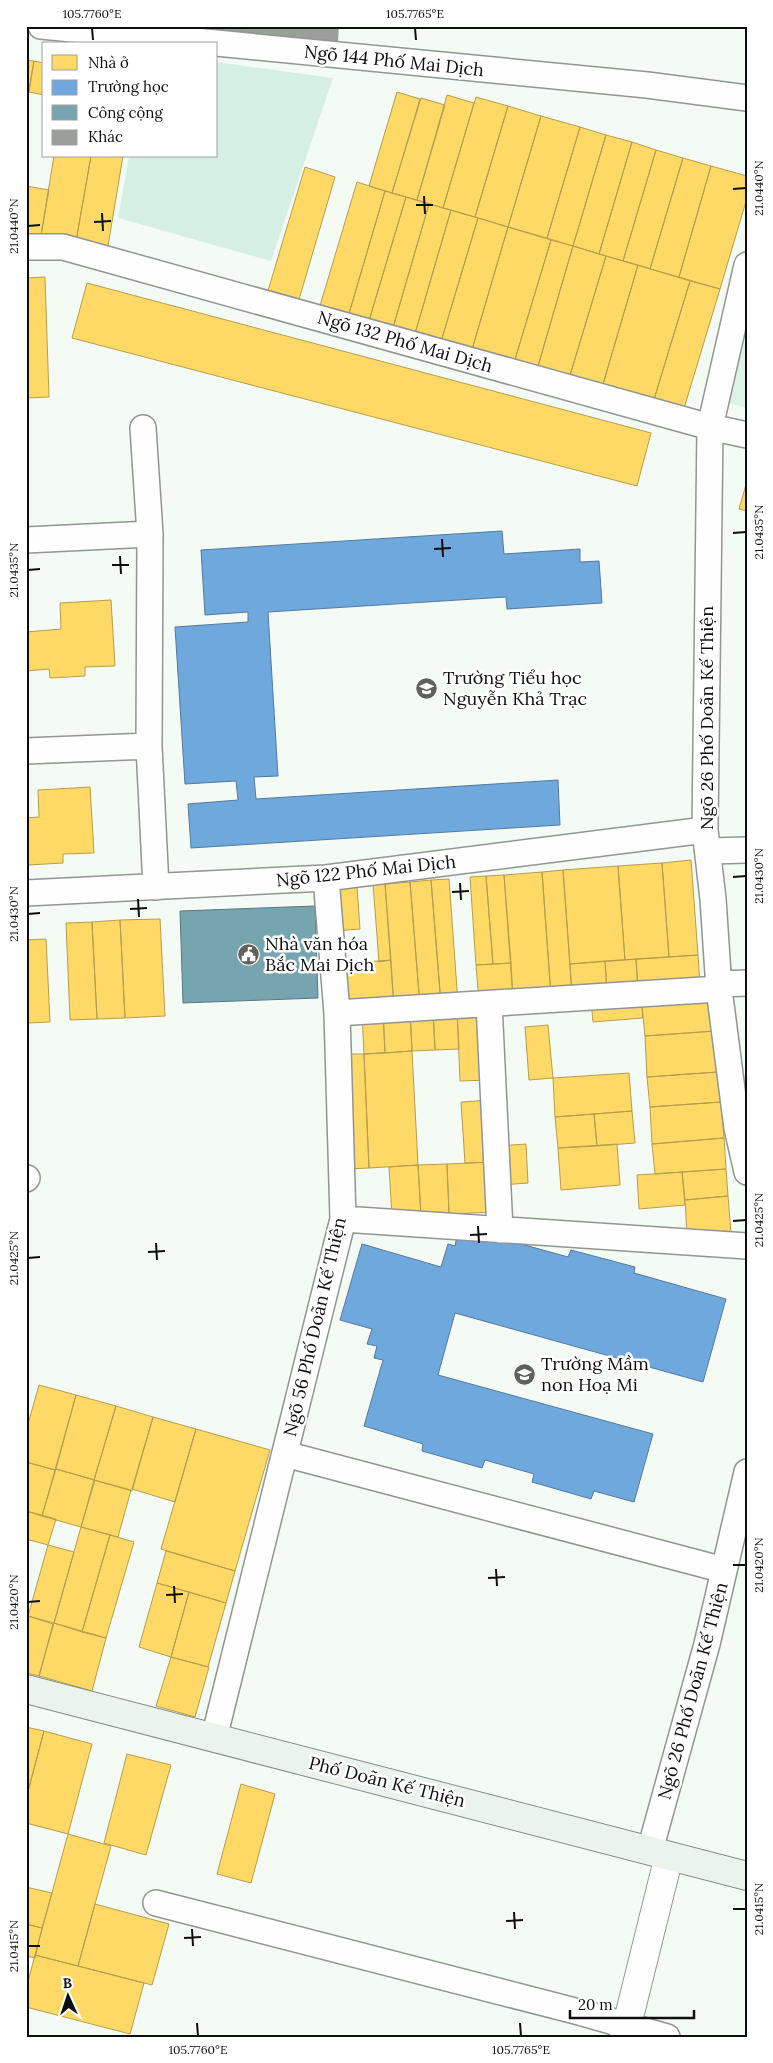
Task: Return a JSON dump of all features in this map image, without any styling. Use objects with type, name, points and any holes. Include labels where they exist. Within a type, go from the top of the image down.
[{"type":"street","name":"Phố Doãn Kế Thiện","points":[[26,1689],[747,1876]]},
{"type":"street","points":[[625,2032],[660,1853]]},
{"type":"lane","name":"Ngõ 144 Phố Mai Dịch","points":[[41,26],[205,42]]},
{"type":"lane","name":"Ngõ 144 Phố Mai Dịch","points":[[218,43],[646,85],[747,98]]},
{"type":"lane","name":"Ngõ 132 Phố Mai Dịch","points":[[26,247],[63,247],[710,427],[747,435]]},
{"type":"lane","name":"Ngõ 26 Phố Doãn Kế Thiện","points":[[747,264],[710,427],[707,841],[719,986],[742,1128],[747,1172]]},
{"type":"lane","points":[[143,428],[150,534],[149,746],[156,887]]},
{"type":"lane","points":[[26,540],[150,534]]},
{"type":"lane","points":[[26,751],[149,746]]},
{"type":"lane","name":"Ngõ 122 Phố Mai Dịch","points":[[26,893],[326,878],[707,841],[747,850]]},
{"type":"lane","name":"Ngõ 56 Phố Doãn Kế Thiện","points":[[214,1738],[344,1219],[337,1013],[326,878]]},
{"type":"lane","points":[[337,1013],[489,1004],[747,983]]},
{"type":"lane","points":[[489,1004],[500,1230]]},
{"type":"lane","points":[[344,1219],[747,1246]]},
{"type":"lane","points":[[285,1454],[724,1570]]},
{"type":"lane","name":"Ngõ 26 Phố Doãn Kế Thiện","points":[[660,1853],[747,1472]]},
{"type":"lane","points":[[156,1903],[580,2012],[625,2032],[667,2037]]},
{"type":"green space","points":[[218,62],[333,78],[271,261],[118,218],[129,158],[218,158]]},
{"type":"green space","points":[[747,309],[747,408],[719,401]]},
{"type":"building: Nhà ở","points":[[26,60],[34,61],[26,106]]},
{"type":"building: Nhà ở","points":[[34,61],[42,63],[42,95],[29,92]]},
{"type":"building: Nhà ở","points":[[397,92],[420,99],[392,193],[369,186]]},
{"type":"building: Nhà ở","points":[[447,95],[474,103],[443,208],[417,200]]},
{"type":"building: Nhà ở","points":[[476,97],[508,106],[475,217],[443,208]]},
{"type":"building: Nhà ở","points":[[421,98],[445,105],[417,200],[392,193]]},
{"type":"building: Nhà ở","points":[[508,106],[541,116],[508,227],[475,217]]},
{"type":"building: Nhà ở","points":[[541,116],[580,127],[547,238],[508,227]]},
{"type":"building: Nhà ở","points":[[580,127],[606,135],[573,246],[547,238]]},
{"type":"building: Nhà ở","points":[[606,135],[632,142],[599,254],[573,246]]},
{"type":"building: Nhà ở","points":[[632,142],[656,150],[623,261],[599,254]]},
{"type":"building: Nhà ở","points":[[656,150],[683,158],[650,269],[623,261]]},
{"type":"building: Nhà ở","points":[[54,158],[91,158],[75,247],[40,241]]},
{"type":"building: Nhà ở","points":[[91,158],[123,158],[107,252],[75,247]]},
{"type":"building: Nhà ở","points":[[683,158],[711,166],[679,277],[650,269]]},
{"type":"building: Nhà ở","points":[[711,166],[747,176],[747,198],[720,289],[679,277]]},
{"type":"building: Nhà ở","points":[[305,167],[335,177],[298,303],[267,294]]},
{"type":"building: Nhà ở","points":[[357,182],[385,191],[348,317],[319,309]]},
{"type":"building: Nhà ở","points":[[26,186],[49,190],[40,241],[26,239]]},
{"type":"building: Nhà ở","points":[[385,191],[406,197],[368,324],[348,317]]},
{"type":"building: Nhà ở","points":[[406,197],[429,204],[392,331],[368,324]]},
{"type":"building: Nhà ở","points":[[429,204],[451,210],[414,337],[392,331]]},
{"type":"building: Nhà ở","points":[[451,210],[478,218],[440,345],[414,337]]},
{"type":"building: Nhà ở","points":[[478,218],[508,227],[471,353],[440,345]]},
{"type":"building: Nhà ở","points":[[508,227],[551,240],[513,366],[471,353]]},
{"type":"building: Nhà ở","points":[[551,240],[573,246],[536,373],[513,366]]},
{"type":"building: Nhà ở","points":[[573,246],[606,256],[568,382],[536,373]]},
{"type":"building: Nhà ở","points":[[606,256],[638,265],[601,391],[568,382]]},
{"type":"building: Nhà ở","points":[[638,265],[690,281],[652,406],[601,391]]},
{"type":"building: Nhà ở","points":[[45,277],[49,397],[26,398],[26,278]]},
{"type":"building: Nhà ở","points":[[690,281],[720,289],[682,415],[652,406]]},
{"type":"building: Nhà ở","points":[[87,283],[651,433],[637,486],[72,338]]},
{"type":"building: Nhà ở","points":[[747,481],[747,511],[739,509]]},
{"type":"building: Nhà ở","points":[[111,600],[115,666],[85,667],[85,676],[50,678],[49,669],[26,671],[26,632],[61,629],[60,603]]},
{"type":"building: Nhà ở","points":[[90,787],[94,853],[63,854],[63,863],[28,865],[26,818],[39,817],[38,790]]},
{"type":"building: Nhà ở","points":[[691,860],[698,955],[669,957],[662,863]]},
{"type":"building: Nhà ở","points":[[662,863],[669,957],[625,960],[618,866]]},
{"type":"building: Nhà ở","points":[[618,866],[625,960],[570,964],[563,870]]},
{"type":"building: Nhà ở","points":[[563,870],[572,994],[551,996],[542,872]]},
{"type":"building: Nhà ở","points":[[542,872],[551,996],[513,999],[504,875]]},
{"type":"building: Nhà ở","points":[[504,875],[511,963],[493,964],[486,876]]},
{"type":"building: Nhà ở","points":[[486,876],[493,964],[476,965],[470,877]]},
{"type":"building: Nhà ở","points":[[449,879],[458,1003],[441,1004],[431,880]]},
{"type":"building: Nhà ở","points":[[431,880],[441,1004],[420,1006],[410,882]]},
{"type":"building: Nhà ở","points":[[410,882],[420,1006],[394,1008],[385,884]]},
{"type":"building: Nhà ở","points":[[373,884],[385,884],[391,960],[379,962]]},
{"type":"building: Nhà ở","points":[[357,886],[360,929],[335,931],[331,888]]},
{"type":"building: Nhà ở","points":[[160,919],[165,1016],[125,1018],[120,920]]},
{"type":"building: Nhà ở","points":[[120,920],[125,1018],[97,1019],[92,922]]},
{"type":"building: Nhà ở","points":[[92,922],[97,1019],[70,1020],[66,923]]},
{"type":"building: Nhà ở","points":[[46,939],[50,1022],[28,1023],[26,940]]},
{"type":"building: Nhà ở","points":[[698,955],[700,985],[638,989],[636,959]]},
{"type":"building: Nhà ở","points":[[636,959],[638,989],[607,992],[605,961]]},
{"type":"building: Nhà ở","points":[[391,960],[394,1008],[340,1012],[337,964]]},
{"type":"building: Nhà ở","points":[[605,961],[607,992],[572,994],[570,964]]},
{"type":"building: Nhà ở","points":[[511,963],[513,999],[479,1001],[476,965]]},
{"type":"building: Nhà ở","points":[[713,991],[715,1031],[645,1036],[641,996]]},
{"type":"building: Nhà ở","points":[[641,996],[643,1018],[593,1022],[591,1000]]},
{"type":"building: Nhà ở","points":[[485,1006],[489,1080],[460,1081],[457,1008]]},
{"type":"building: Nhà ở","points":[[457,1008],[459,1049],[435,1050],[433,1009]]},
{"type":"building: Nhà ở","points":[[433,1009],[435,1050],[412,1051],[410,1010]]},
{"type":"building: Nhà ở","points":[[410,1010],[412,1051],[385,1053],[383,1011]]},
{"type":"building: Nhà ở","points":[[383,1011],[385,1053],[364,1054],[362,1012]]},
{"type":"building: Nhà ở","points":[[548,1025],[553,1078],[529,1080],[525,1027]]},
{"type":"building: Nhà ở","points":[[715,1031],[718,1072],[647,1077],[645,1036]]},
{"type":"building: Nhà ở","points":[[412,1051],[418,1165],[369,1168],[364,1054]]},
{"type":"building: Nhà ở","points":[[341,1054],[364,1054],[369,1168],[346,1169]]},
{"type":"building: Nhà ở","points":[[718,1072],[721,1102],[650,1107],[647,1077]]},
{"type":"building: Nhà ở","points":[[629,1073],[632,1111],[555,1117],[553,1078]]},
{"type":"building: Nhà ở","points":[[490,1100],[493,1162],[465,1163],[461,1102]]},
{"type":"building: Nhà ở","points":[[721,1102],[724,1138],[652,1144],[650,1107]]},
{"type":"building: Nhà ở","points":[[632,1111],[635,1143],[597,1146],[594,1114]]},
{"type":"building: Nhà ở","points":[[594,1114],[597,1146],[558,1148],[555,1117]]},
{"type":"building: Nhà ở","points":[[724,1138],[726,1169],[655,1174],[652,1144]]},
{"type":"building: Nhà ở","points":[[526,1144],[528,1183],[501,1185],[499,1146]]},
{"type":"building: Nhà ở","points":[[617,1144],[620,1185],[561,1190],[558,1148]]},
{"type":"building: Nhà ở","points":[[493,1162],[495,1212],[449,1214],[447,1164]]},
{"type":"building: Nhà ở","points":[[447,1164],[449,1214],[421,1215],[418,1165]]},
{"type":"building: Nhà ở","points":[[418,1165],[421,1215],[392,1217],[389,1167]]},
{"type":"building: Nhà ở","points":[[726,1169],[728,1196],[685,1200],[682,1172]]},
{"type":"building: Nhà ở","points":[[682,1172],[685,1205],[639,1209],[637,1175]]},
{"type":"building: Nhà ở","points":[[728,1196],[731,1233],[687,1236],[685,1200]]},
{"type":"building: Nhà ở","points":[[39,1385],[76,1395],[55,1470],[26,1462],[26,1431]]},
{"type":"building: Nhà ở","points":[[76,1395],[116,1406],[94,1480],[56,1469]]},
{"type":"building: Nhà ở","points":[[116,1406],[153,1417],[132,1491],[94,1480]]},
{"type":"building: Nhà ở","points":[[153,1417],[196,1429],[175,1502],[132,1489]]},
{"type":"building: Nhà ở","points":[[196,1429],[270,1450],[235,1571],[161,1549]]},
{"type":"building: Nhà ở","points":[[26,1462],[55,1470],[42,1516],[26,1511]]},
{"type":"building: Nhà ở","points":[[56,1469],[95,1480],[81,1527],[42,1516]]},
{"type":"building: Nhà ở","points":[[94,1480],[131,1490],[118,1537],[81,1527]]},
{"type":"building: Nhà ở","points":[[26,1511],[56,1519],[48,1545],[26,1539]]},
{"type":"building: Nhà ở","points":[[81,1527],[110,1535],[82,1632],[54,1623]]},
{"type":"building: Nhà ở","points":[[110,1535],[134,1542],[106,1638],[82,1632]]},
{"type":"building: Nhà ở","points":[[48,1545],[74,1552],[54,1623],[28,1616]]},
{"type":"building: Nhà ở","points":[[166,1551],[235,1571],[226,1603],[157,1583]]},
{"type":"building: Nhà ở","points":[[157,1583],[189,1592],[171,1657],[139,1647]]},
{"type":"building: Nhà ở","points":[[189,1592],[226,1603],[208,1667],[171,1657]]},
{"type":"building: Nhà ở","points":[[28,1616],[53,1624],[39,1676],[26,1673]]},
{"type":"building: Nhà ở","points":[[54,1623],[106,1638],[92,1691],[39,1676]]},
{"type":"building: Nhà ở","points":[[171,1657],[209,1667],[195,1717],[156,1706]]},
{"type":"building: Nhà ở","points":[[26,1727],[44,1731],[26,1799]]},
{"type":"building: Nhà ở","points":[[44,1731],[92,1744],[68,1834],[26,1823],[26,1799]]},
{"type":"building: Nhà ở","points":[[127,1754],[171,1765],[146,1855],[104,1843]]},
{"type":"building: Nhà ở","points":[[241,1784],[275,1794],[251,1883],[217,1874]]},
{"type":"building: Nhà ở","points":[[68,1834],[111,1846],[78,1966],[35,1955]]},
{"type":"building: Nhà ở","points":[[26,1887],[52,1893],[42,1928],[26,1924]]},
{"type":"building: Nhà ở","points":[[95,1904],[169,1924],[152,1985],[78,1966]]},
{"type":"building: Nhà ở","points":[[26,1924],[42,1928],[35,1958],[26,1956]]},
{"type":"building: Nhà ở","points":[[35,1955],[144,1983],[130,2034],[26,2007],[26,1989]]},
{"type":"building: Trường học","points":[[502,531],[504,554],[580,549],[580,562],[599,561],[602,603],[507,609],[506,597],[268,612],[278,776],[254,777],[256,799],[558,780],[560,825],[191,848],[188,804],[238,800],[236,781],[185,784],[175,627],[248,622],[248,612],[205,615],[201,550]]},
{"type":"building: Trường học","points":[[478,1232],[568,1257],[571,1250],[635,1267],[634,1273],[726,1299],[703,1382],[455,1313],[438,1375],[653,1434],[634,1502],[594,1491],[591,1499],[532,1482],[534,1474],[485,1460],[482,1468],[422,1451],[423,1444],[364,1426],[383,1360],[374,1358],[377,1346],[367,1344],[372,1329],[340,1320],[362,1244],[441,1267],[448,1244],[455,1246],[457,1236],[475,1242]]},
{"type":"building: Công cộng","name":"Nhà văn hóa Bắc Mai Dịch","points":[[315,906],[318,998],[183,1003],[180,911]]},
{"type":"building: Khác","points":[[177,26],[339,26],[338,42]]},
{"type":"place","name":"Trường Tiểu học Nguyễn Khả Trạc","points":[[427,688]]},
{"type":"place","name":"Nhà văn hóa Bắc Mai Dịch","points":[[249,954]]},
{"type":"place","name":"Trường Mầm non Hoạ Mi","points":[[525,1374]]}]
